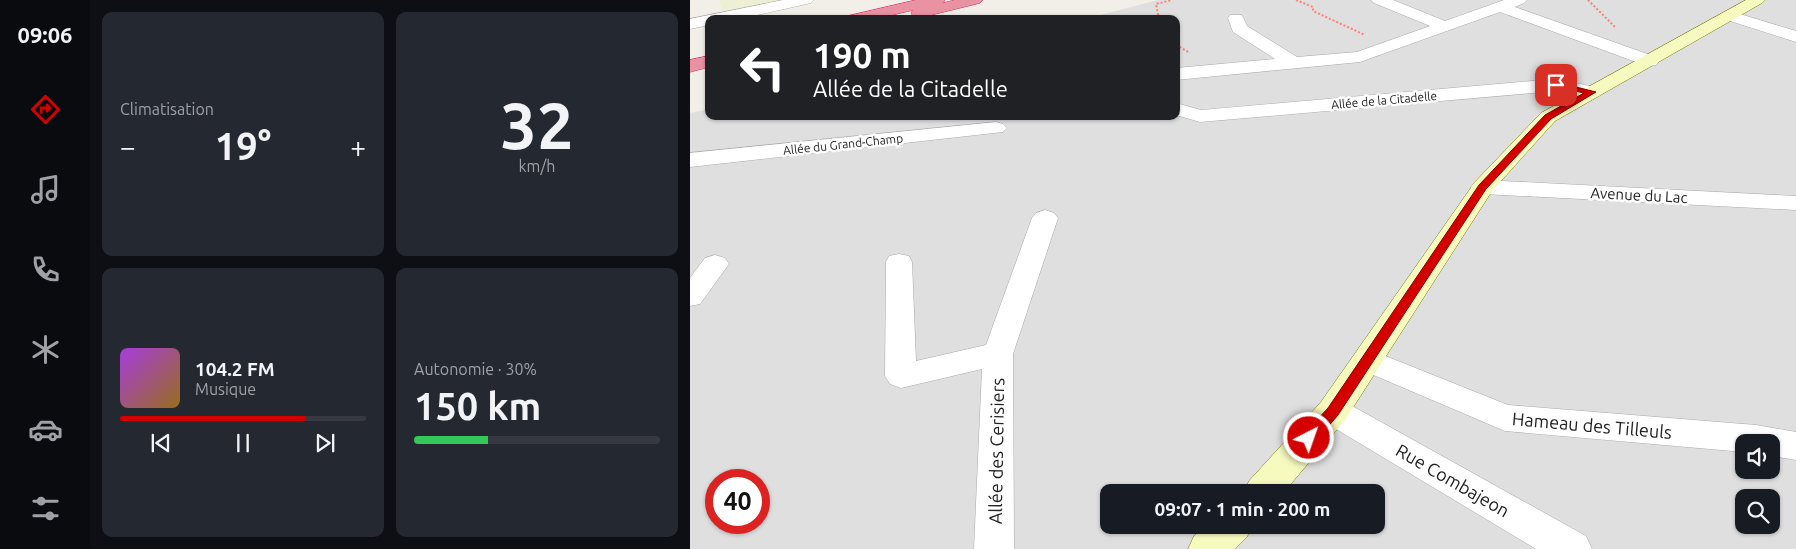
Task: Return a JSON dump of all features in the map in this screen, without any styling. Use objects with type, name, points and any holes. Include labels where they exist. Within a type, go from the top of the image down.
[{"type":"highway","points":[[871,15],[937,0]]},
{"type":"highway","points":[[910,15],[975,0]]},
{"type":"highway","points":[[690,56],[705,53]]},
{"type":"highway","points":[[690,66],[705,62]]},
{"type":"street","points":[[733,15],[806,0]]},
{"type":"street","points":[[1378,0],[1444,26]]},
{"type":"street","points":[[1180,74],[1360,57],[1519,0]]},
{"type":"street","points":[[1526,0],[1552,26]]},
{"type":"street","points":[[1269,484],[1333,411],[1483,187],[1548,117],[1757,0]]},
{"type":"street","points":[[1501,8],[1650,60]]},
{"type":"street","points":[[1730,16],[1796,37]]},
{"type":"street","points":[[1236,18],[1240,28],[1293,63]]},
{"type":"street","points":[[690,24],[705,21]]},
{"type":"street","name":"Allée de la Citadelle","points":[[1180,110],[1200,116],[1556,85],[1592,92]]},
{"type":"street","name":"Allée du Grand-Champ","points":[[690,160],[996,128]]},
{"type":"street","name":"Avenue du Lac","points":[[1483,187],[1796,203]]},
{"type":"street","name":"Allée des Cerisiers","points":[[994,549],[998,354],[1045,218]]},
{"type":"street","name":"Allée des Cerisiers","points":[[899,262],[901,376],[998,354]]},
{"type":"street","points":[[690,297],[715,264]]},
{"type":"street","name":"Hameau des Tilleuls","points":[[1368,360],[1505,418],[1756,439],[1796,446]]},
{"type":"street","name":"Rue Combajeon","points":[[1333,411],[1572,549]]},
{"type":"street","points":[[1208,549],[1224,534]]},
{"type":"path","points":[[1158,15],[1156,4],[1172,0]]},
{"type":"path","points":[[1296,0],[1313,7],[1313,11],[1391,46]]},
{"type":"shaded area","points":[[1158,0],[1796,0],[1796,549],[690,549],[690,113],[705,110],[705,120],[1180,120],[1180,15],[1100,15]]},
{"type":"green space","points":[[719,0],[780,0],[723,11]]},
{"type":"route","points":[[1309,438],[1333,411],[1483,187],[1548,117],[1592,92],[1556,85]]}]
